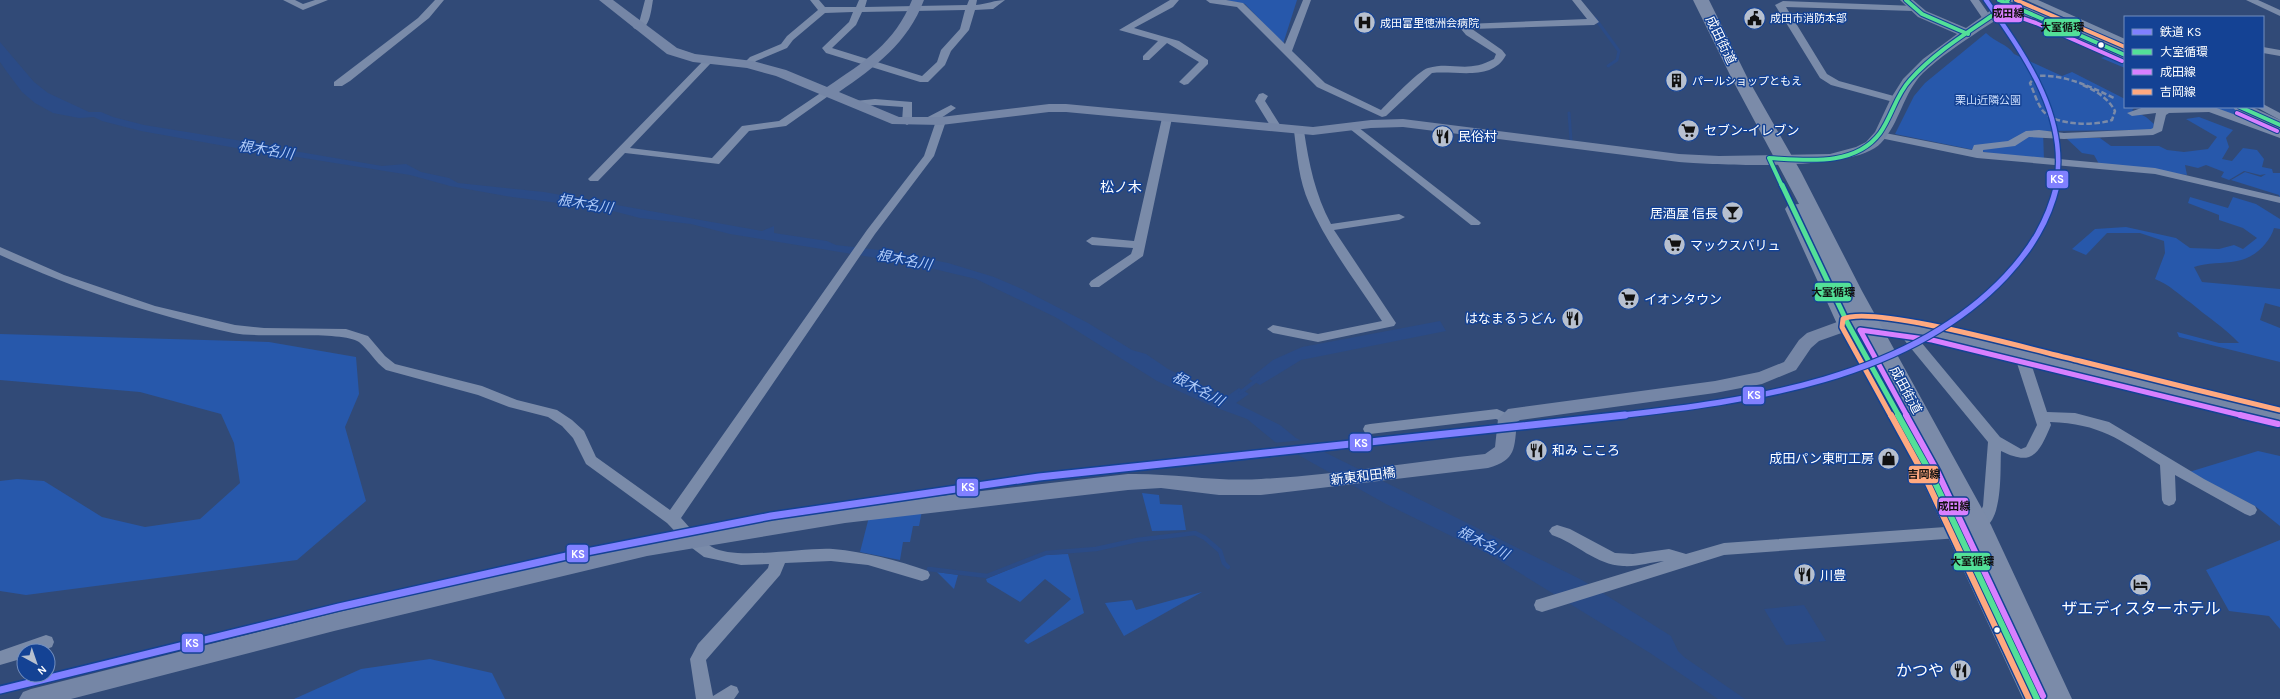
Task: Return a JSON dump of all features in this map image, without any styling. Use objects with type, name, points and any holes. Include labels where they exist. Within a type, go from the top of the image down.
[{"type":"highway","name":"成田街道","points":[[1693,1],[1740,78],[1777,158],[1813,246],[1859,324],[1931,474],[1968,529],[2058,699]]},
{"type":"highway","name":"成田街道","points":[[1968,529],[2037,699]]},
{"type":"street","points":[[288,0],[303,8],[324,0]]},
{"type":"street","points":[[338,84],[362,68],[400,36],[416,26],[433,10],[440,0]]},
{"type":"street","points":[[605,0],[638,27],[672,51],[708,61],[748,64],[782,73],[883,116],[907,122],[942,121],[1049,108],[1299,130],[1329,131],[1383,119],[1429,71],[1442,69],[1472,72],[1498,62],[1501,55],[1499,52],[1469,33],[1466,29],[1469,26],[1594,22],[1576,0]]},
{"type":"street","points":[[638,27],[643,24],[649,0]]},
{"type":"street","points":[[814,0],[823,10]]},
{"type":"street","points":[[862,0],[853,23],[827,48],[829,51],[924,80],[942,63],[946,50],[964,30],[972,3]]},
{"type":"street","points":[[748,64],[753,59],[784,46],[790,38],[823,10],[859,10],[917,4],[972,3],[990,7],[1001,0]]},
{"type":"street","points":[[1174,0],[1170,5],[1125,30],[1165,40],[1184,47],[1205,62],[1184,82]]},
{"type":"street","points":[[1210,0],[1240,5],[1321,85],[1383,119],[1403,123],[1691,159],[1719,160],[1830,158],[1847,156],[1869,147],[1880,134],[1902,90],[1918,71],[1988,20],[2004,2],[2039,16],[2124,55]]},
{"type":"street","points":[[1287,52],[1307,0]]},
{"type":"street","points":[[1974,0],[1988,20]]},
{"type":"street","points":[[2030,0],[2124,42]]},
{"type":"street","points":[[2253,0],[2280,13]]},
{"type":"street","points":[[623,150],[715,162],[746,128],[782,124],[870,64],[897,40],[912,18],[917,4]]},
{"type":"street","points":[[1897,100],[1835,82],[1823,76],[1780,5],[1910,4],[1945,26],[1968,34]]},
{"type":"street","points":[[1146,58],[1165,40]]},
{"type":"street","points":[[2264,50],[2280,53]]},
{"type":"street","points":[[594,179],[708,61]]},
{"type":"street","points":[[1263,96],[1260,101],[1277,128]]},
{"type":"street","points":[[927,122],[951,108]]},
{"type":"street","points":[[2242,108],[2280,126]]},
{"type":"street","points":[[2263,108],[2280,117]]},
{"type":"street","points":[[2132,113],[2144,110],[2210,109],[2280,135]]},
{"type":"street","points":[[1977,155],[1978,148],[2011,144],[2026,134],[2039,133],[2064,136],[2153,132],[2158,129],[2161,114],[2166,110]]},
{"type":"street","points":[[1094,284],[1137,256],[1167,118]]},
{"type":"street","points":[[672,519],[871,232],[929,156],[942,121]]},
{"type":"street","points":[[1354,126],[1474,223]]},
{"type":"street","points":[[1273,329],[1318,338],[1390,323],[1327,228],[1314,202],[1308,186],[1299,130]]},
{"type":"street","points":[[1880,134],[1977,155],[2020,161],[2156,171],[2280,200]]},
{"type":"street","points":[[1327,228],[1399,217]]},
{"type":"street","points":[[1092,241],[1140,245]]},
{"type":"street","points":[[0,251],[60,278],[152,309],[235,329],[264,332],[341,332],[363,339],[380,359],[391,367],[482,391],[514,404],[552,414],[567,423],[579,435],[592,460],[672,519],[693,540],[709,553],[741,559],[831,556],[868,559],[922,575]]},
{"type":"street","points":[[1370,429],[1497,414],[1508,419],[1522,413],[1715,387],[1768,376],[1790,366],[1805,344],[1813,337],[1859,324],[1905,327],[2280,416]]},
{"type":"street","points":[[1905,327],[1910,338],[1995,441],[2014,452],[2026,454],[2033,450],[2044,425],[2021,354]]},
{"type":"street","points":[[2041,417],[2075,418],[2104,425],[2125,436],[2167,464],[2250,510]]},
{"type":"street","name":"新東和田橋","points":[[32,699],[334,622],[553,569],[693,540],[845,515],[1128,482],[1167,481],[1206,486],[1244,487],[1309,482],[1480,462],[1495,458],[1504,450],[1508,441],[1508,419]]},
{"type":"street","points":[[1542,605],[1685,561],[1736,548],[1968,529],[1985,519],[1990,506],[1995,441]]},
{"type":"street","points":[[2167,464],[2169,500]]},
{"type":"street","points":[[1557,531],[1567,533],[1616,559],[1673,555],[1685,561]]},
{"type":"street","points":[[705,699],[698,658],[704,649],[776,571],[778,558]]},
{"type":"street","points":[[0,658],[16,653]]},
{"type":"green space","points":[[1226,0],[1297,0],[1283,44],[1245,4]]},
{"type":"green space","name":"栗山近隣公園","points":[[1986,33],[2014,54],[2062,76],[2072,72],[2124,98],[2124,108],[2134,108],[2132,110],[2146,117],[2154,124],[2153,130],[2043,131],[2044,160],[2014,158],[1895,134],[1914,96],[1925,83]]},
{"type":"green space","points":[[2080,38],[2124,58],[2124,68],[2101,58],[2107,56],[2079,45],[2082,43],[2078,41]]},
{"type":"green space","points":[[2216,108],[2236,108],[2280,128],[2280,133]]},
{"type":"green space","points":[[2199,117],[2233,130],[2226,138],[2229,147],[2222,159],[2232,161],[2243,148],[2257,150],[2264,159],[2262,167],[2272,169],[2273,173],[2280,173],[2280,198],[2279,195],[2231,180],[2245,172],[2261,177],[2266,174],[2260,175],[2244,171],[2229,180],[2221,177],[2224,172],[2206,165],[2198,168],[2185,165],[2187,175],[2099,164],[2094,155],[2082,153],[2066,138],[2100,138],[2111,146],[2159,146],[2167,150],[2184,152],[2208,149],[2217,137],[2186,119]]},
{"type":"green space","points":[[2190,197],[2228,208],[2233,197],[2256,204],[2280,219],[2280,229],[2274,228],[2265,245],[2255,254],[2243,260],[2205,264],[2194,267],[2202,282],[2280,289],[2280,307],[2265,303],[2260,320],[2280,328],[2280,362],[2179,337],[2177,332],[2219,343],[2239,343],[2170,287],[2155,279],[2165,253],[2164,241],[2140,233],[2107,233],[2086,255],[2072,249],[2095,229],[2126,227],[2176,238],[2190,248],[2219,249],[2234,245],[2243,249],[2257,238],[2243,228],[2219,220],[2219,215],[2188,203]]},
{"type":"green space","points":[[0,334],[269,342],[356,357],[359,394],[345,427],[366,501],[297,560],[26,595],[0,591],[0,481],[17,479],[44,481],[102,517],[145,527],[200,519],[240,483],[234,443],[221,414],[140,392],[0,380]]},
{"type":"green space","points":[[2258,451],[2280,456],[2280,526],[2255,506],[2189,472]]},
{"type":"green space","points":[[1142,493],[1159,495],[1160,504],[1182,505],[1186,530],[1152,531]]},
{"type":"green space","points":[[922,511],[919,526],[913,526],[910,542],[903,542],[900,560],[860,552],[869,517]]},
{"type":"green space","points":[[2280,540],[2280,629],[2269,616],[2229,611],[2206,570]]},
{"type":"green space","points":[[1068,554],[1084,613],[1028,644],[1024,641],[1071,599],[1045,579],[1020,602],[987,582],[986,579],[1044,555]]},
{"type":"green space","points":[[937,572],[958,575],[954,589]]},
{"type":"green space","points":[[1202,592],[1124,636],[1105,603],[1132,600],[1136,610]]},
{"type":"green space","points":[[430,659],[492,673],[505,699],[294,699],[361,669]]},
{"type":"water","name":"根木名川","points":[[0,42],[34,82],[48,93],[89,112],[101,112],[113,117],[144,125],[382,166],[406,164],[421,172],[449,178],[458,183],[544,192],[762,231],[774,226],[774,233],[827,241],[836,245],[888,251],[948,263],[994,277],[1022,289],[1088,323],[1132,350],[1146,354],[1168,369],[1226,397],[1239,388],[1249,394],[1236,403],[1280,425],[1296,438],[1582,580],[1671,636],[1678,651],[1684,657],[1745,699],[1718,699],[1650,653],[1492,556],[1386,504],[1275,442],[1247,419],[1209,405],[1157,381],[1055,317],[976,279],[913,264],[730,234],[691,224],[640,218],[605,209],[512,197],[450,186],[410,175],[272,153],[252,146],[236,148],[141,131],[102,121],[94,117],[79,118],[53,113],[35,103],[22,92],[7,72],[0,62]]},
{"type":"water","points":[[1440,321],[1446,331],[1301,360],[1260,385],[1249,379],[1273,360],[1302,347]]},
{"type":"water","points":[[1804,605],[1826,641],[1786,645],[1764,609]]},
{"type":"pier","points":[[1304,440],[1327,451],[1294,455],[1273,443]]},
{"type":"waterway","points":[[1595,18],[1619,51],[1617,60],[1608,66]]},
{"type":"waterway","points":[[1569,113],[1571,140]]},
{"type":"waterway","points":[[1240,393],[1258,379]]},
{"type":"waterway","points":[[929,569],[987,576],[1046,553],[1096,549],[1137,540],[1195,533],[1205,538],[1220,551],[1224,563],[1228,567]]},
{"type":"railway","points":[[2083,85],[2097,92],[2109,102],[2115,111],[2112,120],[2086,124],[2057,120],[2043,111],[2037,101],[2030,83],[2036,76],[2056,77],[2086,85],[2114,98]]},
{"type":"rail line","name":"KS","points":[[0,690],[339,607],[571,555],[771,516],[1039,477],[1678,409],[1772,392],[1865,366],[1910,347],[1951,323],[1989,294],[2022,259],[2041,231],[2048,216],[2057,184],[2059,168],[2056,134],[2051,115],[2045,97],[2028,63],[1986,0]]},
{"type":"transit line","name":"大室循環","points":[[1906,0],[1922,14],[1968,34]]},
{"type":"transit line","name":"大室循環","points":[[1999,0],[2124,55]]},
{"type":"transit line","name":"大室循環","points":[[2008,0],[2002,9],[1942,51],[1910,80],[1897,99],[1880,133],[1870,144],[1858,151],[1829,159],[1769,158],[1848,324],[1931,474],[2037,699]]},
{"type":"transit line","name":"吉岡線","points":[[2016,0],[2124,47]]},
{"type":"transit line","name":"成田線","points":[[2005,12],[2036,23],[2122,61]]},
{"type":"transit line","name":"大室循環","points":[[2242,108],[2280,125]]},
{"type":"transit line","name":"成田線","points":[[2237,113],[2277,131]]},
{"type":"transit line","name":"吉岡線","points":[[2029,699],[1925,477],[1842,327],[1843,319],[1847,317],[1870,316],[1935,326],[2280,410]]},
{"type":"transit line","name":"成田線","points":[[2043,696],[1937,471],[1860,330],[1870,330],[1932,340],[2278,424]]},
{"type":"place","name":"成田市消防本部","points":[[1754,18]]},
{"type":"place","name":"成田富里徳洲会病院","points":[[1365,23]]},
{"type":"place","name":"パールショップともえ","points":[[1676,81]]},
{"type":"place","name":"セブン-イレブン","points":[[1688,130]]},
{"type":"place","name":"民俗村","points":[[1443,136]]},
{"type":"place","name":"居酒屋 信長","points":[[1733,213]]},
{"type":"place","name":"マックスバリュ","points":[[1674,245]]},
{"type":"place","name":"イオンタウン","points":[[1629,299]]},
{"type":"place","name":"はなまるうどん","points":[[1572,318]]},
{"type":"place","name":"和み こころ","points":[[1536,450]]},
{"type":"place","name":"成田パン東町工房","points":[[1889,458]]},
{"type":"place","name":"川豊","points":[[1805,575]]},
{"type":"place","name":"ザエディスターホテル","points":[[2141,585]]},
{"type":"place","name":"かつや","points":[[1960,670]]},
{"type":"district","name":"松ノ木","points":[[1121,187]]}]
